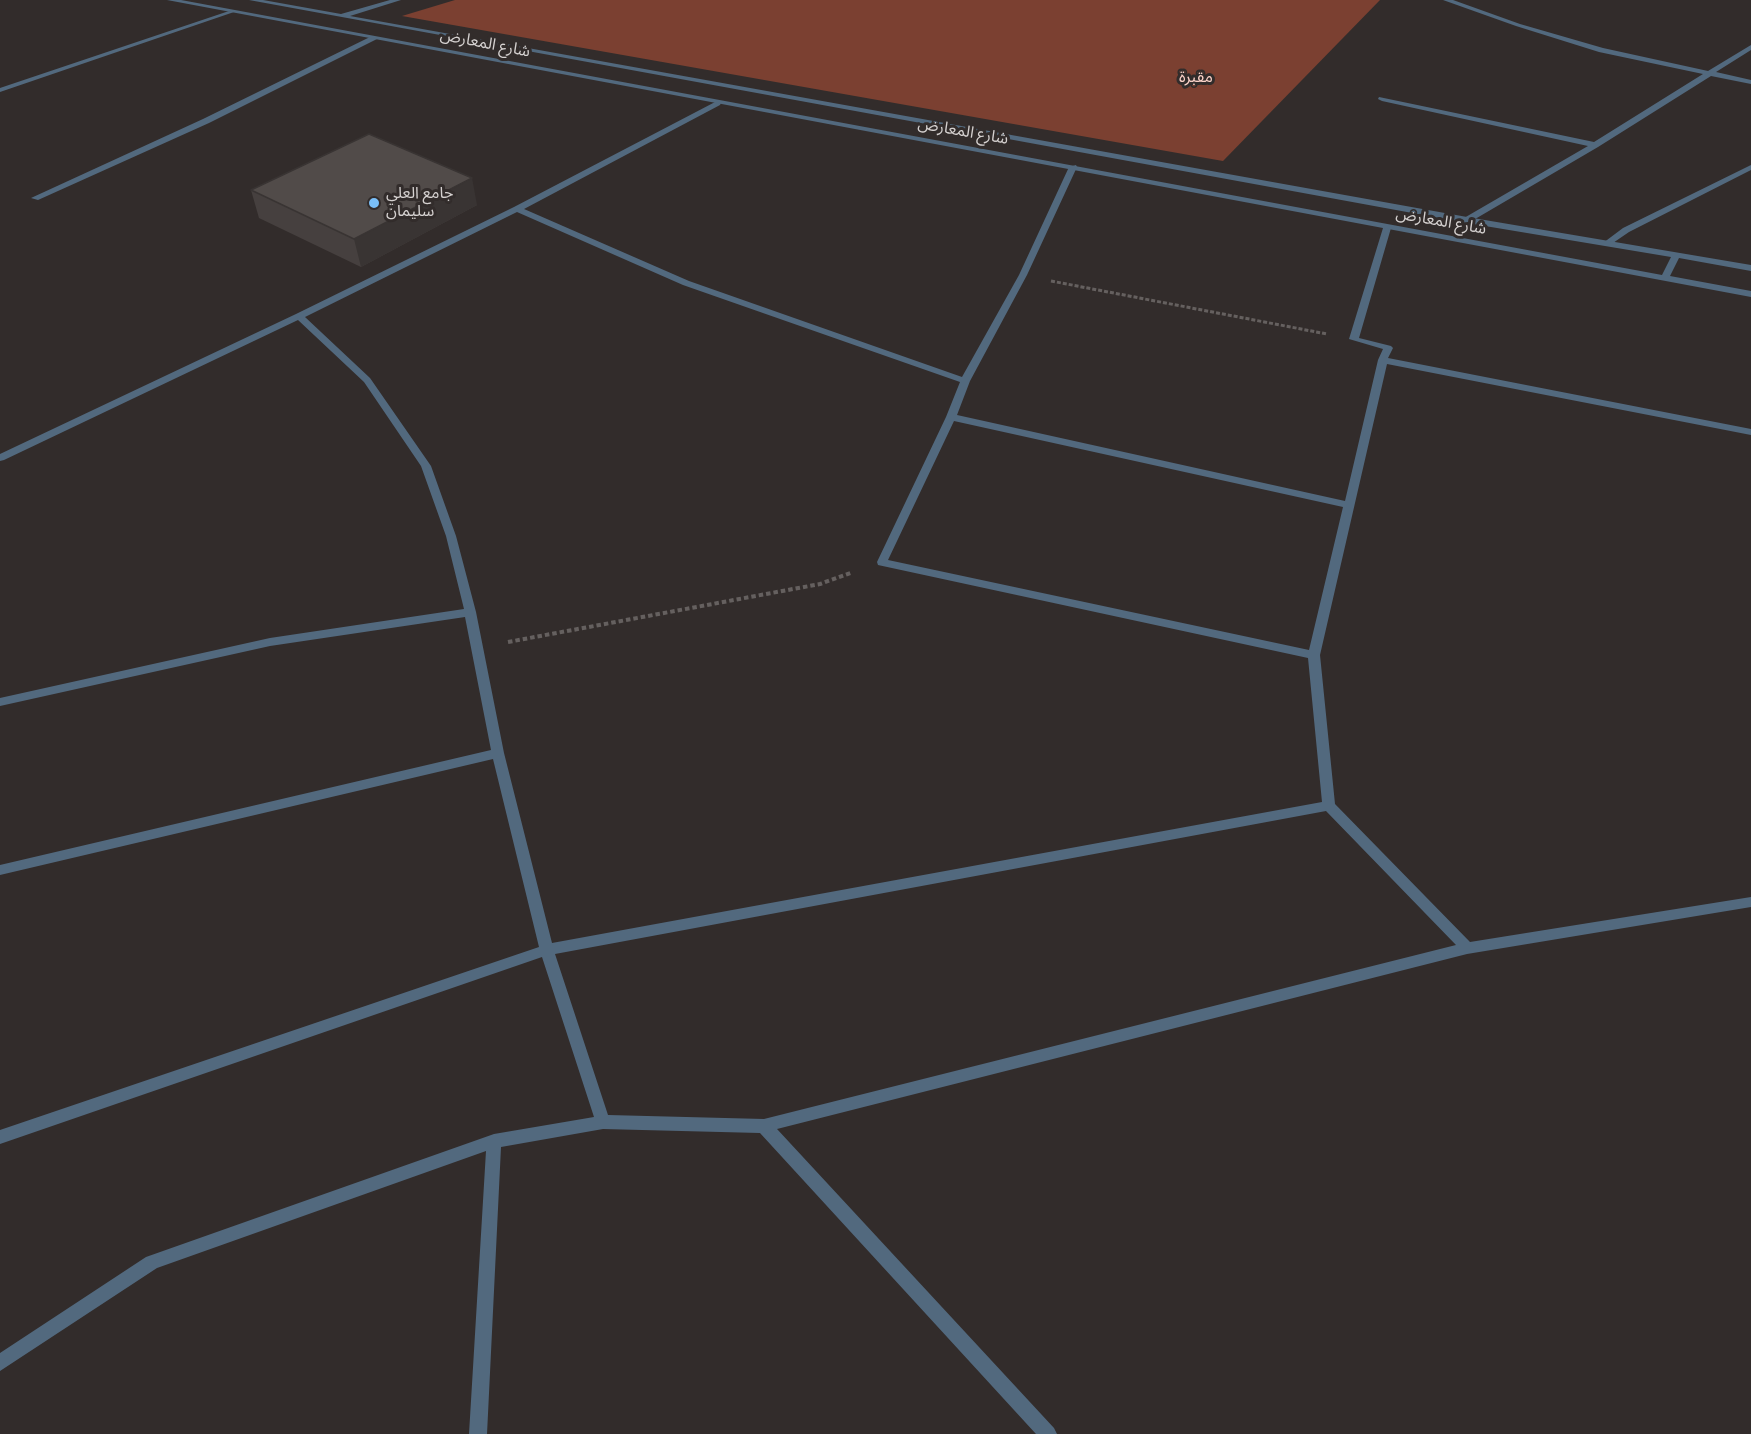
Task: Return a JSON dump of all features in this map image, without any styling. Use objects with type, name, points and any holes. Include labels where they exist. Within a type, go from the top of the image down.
[{"type":"street","name":"شارع المعارض","points":[[170,0],[1751,294]]},
{"type":"street","name":"شارع المعارض","points":[[252,0],[1467,220],[1751,268]]},
{"type":"street","points":[[341,16],[398,0]]},
{"type":"street","points":[[1446,0],[1518,25],[1602,50],[1751,82]]},
{"type":"street","points":[[0,90],[231,12]]},
{"type":"street","points":[[35,198],[206,121],[375,38]]},
{"type":"street","points":[[1467,220],[1595,146],[1751,47]]},
{"type":"street","points":[[1382,99],[1595,146]]},
{"type":"street","points":[[0,458],[299,316],[517,208],[717,103]]},
{"type":"street","points":[[1074,167],[1023,276],[965,381],[951,417],[882,562],[1314,655]]},
{"type":"street","points":[[1607,243],[1626,230],[1751,167]]},
{"type":"street","points":[[517,208],[686,283],[965,381]]},
{"type":"street","points":[[1387,228],[1354,339],[1388,348],[1383,360],[1314,655],[1329,806],[1467,948]]},
{"type":"street","points":[[1665,278],[1676,255]]},
{"type":"street","points":[[299,316],[367,380],[426,466],[451,536],[478,647],[498,753],[547,950],[603,1122]]},
{"type":"street","points":[[1383,360],[1751,432]]},
{"type":"street","points":[[951,417],[1349,505]]},
{"type":"street","points":[[0,702],[270,642],[470,612]]},
{"type":"street","points":[[0,870],[498,753]]},
{"type":"street","points":[[0,1137],[547,950],[1329,806]]},
{"type":"street","points":[[0,1363],[152,1262],[494,1141],[603,1122],[764,1126],[1467,948],[1751,902]]},
{"type":"street","points":[[764,1126],[1048,1434]]},
{"type":"street","points":[[478,1434],[494,1141]]},
{"type":"path","points":[[1023,276],[1354,339]]},
{"type":"path","points":[[478,647],[820,584],[882,562]]},
{"type":"green space","name":"مقبرة","points":[[455,0],[1380,0],[1223,161],[402,16]]},
{"type":"building","points":[[369,134],[472,178],[354,239],[251,190]]},
{"type":"place","name":"جامع العلي سليمان","points":[[374,203]]}]
